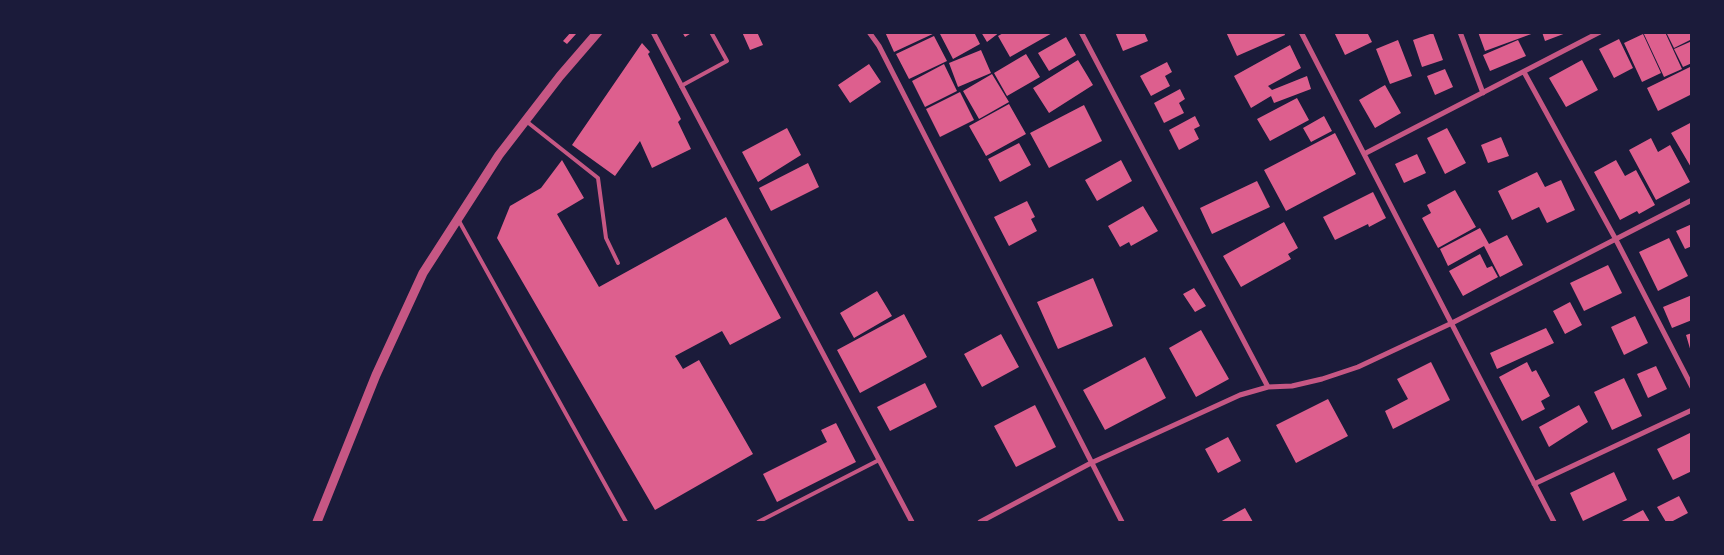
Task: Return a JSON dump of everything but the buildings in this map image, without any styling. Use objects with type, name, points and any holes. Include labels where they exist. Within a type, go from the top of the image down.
[{"type":"street","points":[[317,522],[376,375],[424,272],[499,155],[560,76],[598,32]]},
{"type":"street","points":[[653,32],[912,522]]},
{"type":"street","points":[[868,32],[879,46],[1122,522]]},
{"type":"street","points":[[1081,32],[1268,387]]},
{"type":"street","points":[[1301,32],[1554,522]]},
{"type":"street","points":[[1460,32],[1483,93]]},
{"type":"street","points":[[1364,154],[1600,32]]},
{"type":"street","points":[[1524,72],[1615,238],[1692,387]]},
{"type":"street","points":[[980,522],[1091,463],[1240,395],[1268,387],[1299,384],[1358,367],[1452,323],[1692,200]]},
{"type":"street","points":[[1534,484],[1692,410]]},
{"type":"lane","points":[[681,86],[726,61],[712,32]]},
{"type":"lane","points":[[526,121],[598,178],[606,238],[618,263]]},
{"type":"lane","points":[[457,218],[626,522]]},
{"type":"lane","points":[[758,522],[879,460]]}]
